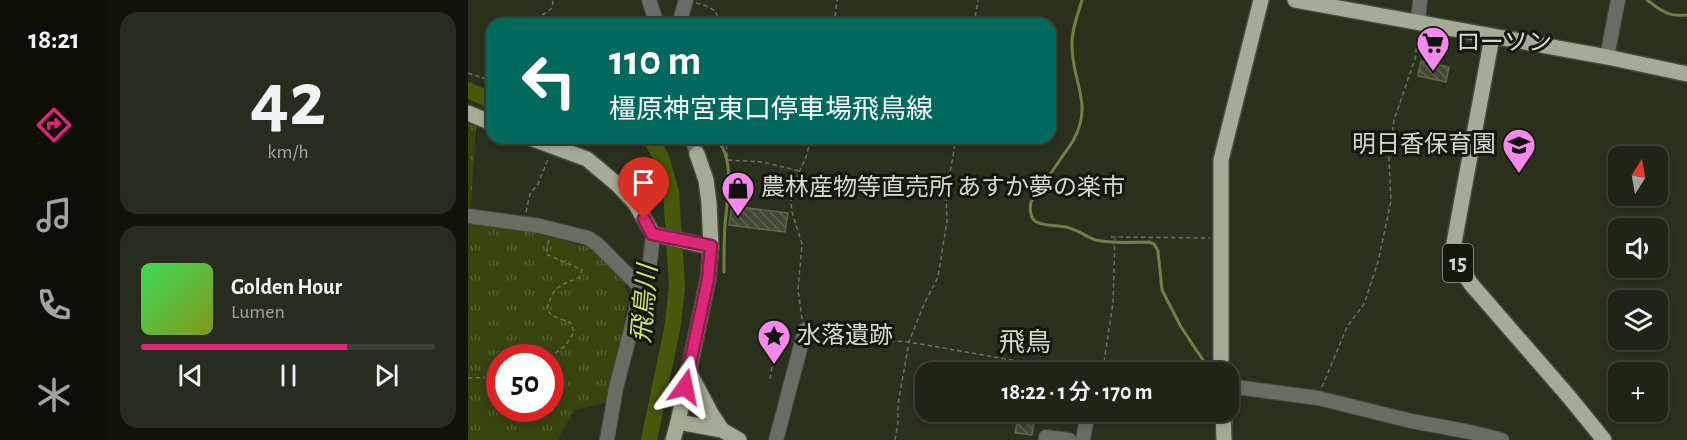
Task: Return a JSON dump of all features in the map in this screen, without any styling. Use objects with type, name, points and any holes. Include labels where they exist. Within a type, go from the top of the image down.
[{"type":"main road","points":[[1221,362],[1221,160],[1261,0]]},
{"type":"main road","points":[[1295,0],[1607,57],[1687,74]]},
{"type":"main road","name":"15","points":[[1492,37],[1454,243],[1459,266],[1471,284],[1604,440]]},
{"type":"main road","points":[[468,113],[486,120]]},
{"type":"main road","points":[[545,144],[587,159],[635,203],[656,235],[711,246]]},
{"type":"main road","points":[[673,440],[708,279],[711,246],[710,203],[706,180],[697,153]]},
{"type":"main road","points":[[688,370],[722,430]]},
{"type":"main road","points":[[678,422],[722,430],[739,440]]},
{"type":"main road","points":[[1223,422],[1224,440]]},
{"type":"street","points":[[649,0],[655,18]]},
{"type":"street","points":[[1418,23],[1420,0]]},
{"type":"street","points":[[1607,57],[1618,0]]},
{"type":"street","points":[[681,18],[686,1]]},
{"type":"street","points":[[694,144],[697,153]]},
{"type":"street","points":[[468,216],[551,229],[588,238],[597,244],[636,283],[639,289]]},
{"type":"street","points":[[607,440],[616,388],[636,310],[639,289],[650,262],[656,235]]},
{"type":"street","points":[[776,440],[805,330]]},
{"type":"street","points":[[1239,387],[1318,398],[1411,421],[1455,435],[1502,440]]},
{"type":"street","points":[[1083,440],[1086,422]]},
{"type":"street","points":[[1046,440],[1046,437],[1068,440]]},
{"type":"path","points":[[538,18],[552,8],[552,0]]},
{"type":"path","points":[[835,18],[837,0]]},
{"type":"path","points":[[975,18],[978,0]]},
{"type":"path","points":[[686,1],[710,7],[718,18]]},
{"type":"path","points":[[1318,398],[1347,327],[1364,304],[1378,262],[1391,201],[1389,159],[1394,120],[1415,59],[1418,23]]},
{"type":"path","points":[[468,73],[486,79]]},
{"type":"path","points":[[726,144],[728,160],[763,162],[799,171]]},
{"type":"path","points":[[809,144],[796,179],[791,202],[802,244],[798,290],[805,330],[861,339],[909,342],[1025,362]]},
{"type":"path","points":[[895,440],[898,404],[909,342],[938,277],[947,221],[946,197],[955,144]]},
{"type":"path","points":[[523,224],[530,194],[538,184],[553,147]]},
{"type":"path","points":[[551,229],[546,254],[582,270],[579,278],[559,285],[551,294],[547,310],[554,316],[571,323],[574,332],[564,347]]},
{"type":"path","points":[[1111,237],[1221,238]]},
{"type":"path","points":[[1099,362],[1113,303],[1115,237]]},
{"type":"path","points":[[778,350],[781,337]]},
{"type":"path","points":[[770,379],[772,366]]},
{"type":"path","points":[[468,378],[486,378]]},
{"type":"green space","points":[[468,123],[476,126],[470,220],[520,229],[595,249],[621,276],[629,296],[608,402],[575,410],[558,440],[468,440]]},
{"type":"building","name":"ローソン","points":[[1421,61],[1449,67],[1446,82],[1418,76]]},
{"type":"building","points":[[732,206],[788,213],[785,232],[729,225]]},
{"type":"building","points":[[1017,422],[1034,422],[1032,435],[1015,433]]},
{"type":"waterway","points":[[1082,0],[1072,40],[1082,115],[1073,141],[1031,202],[1032,217],[1040,223],[1070,228],[1096,240],[1154,244],[1158,251],[1162,290],[1181,327],[1204,362]]},
{"type":"waterway","points":[[1647,0],[1666,12],[1687,15]]},
{"type":"waterway","name":"飛鳥川","points":[[468,90],[486,98]]},
{"type":"waterway","name":"飛鳥川","points":[[649,440],[673,324],[677,286],[671,192],[661,157],[653,144]]},
{"type":"waterway","points":[[720,144],[726,157],[729,180],[724,272]]},
{"type":"waterway","points":[[1231,422],[1231,426]]},
{"type":"place","name":"ローソン","points":[[1433,72]]},
{"type":"place","name":"明日香保育園","points":[[1519,174]]},
{"type":"place","name":"農林産物等直売所 あすか夢の楽市","points":[[738,217]]},
{"type":"place","name":"水落遺跡","points":[[774,365]]},
{"type":"district","name":"飛鳥","points":[[1025,343]]},
{"type":"route","points":[[644,219],[652,234],[711,246],[708,279],[685,387]]}]
